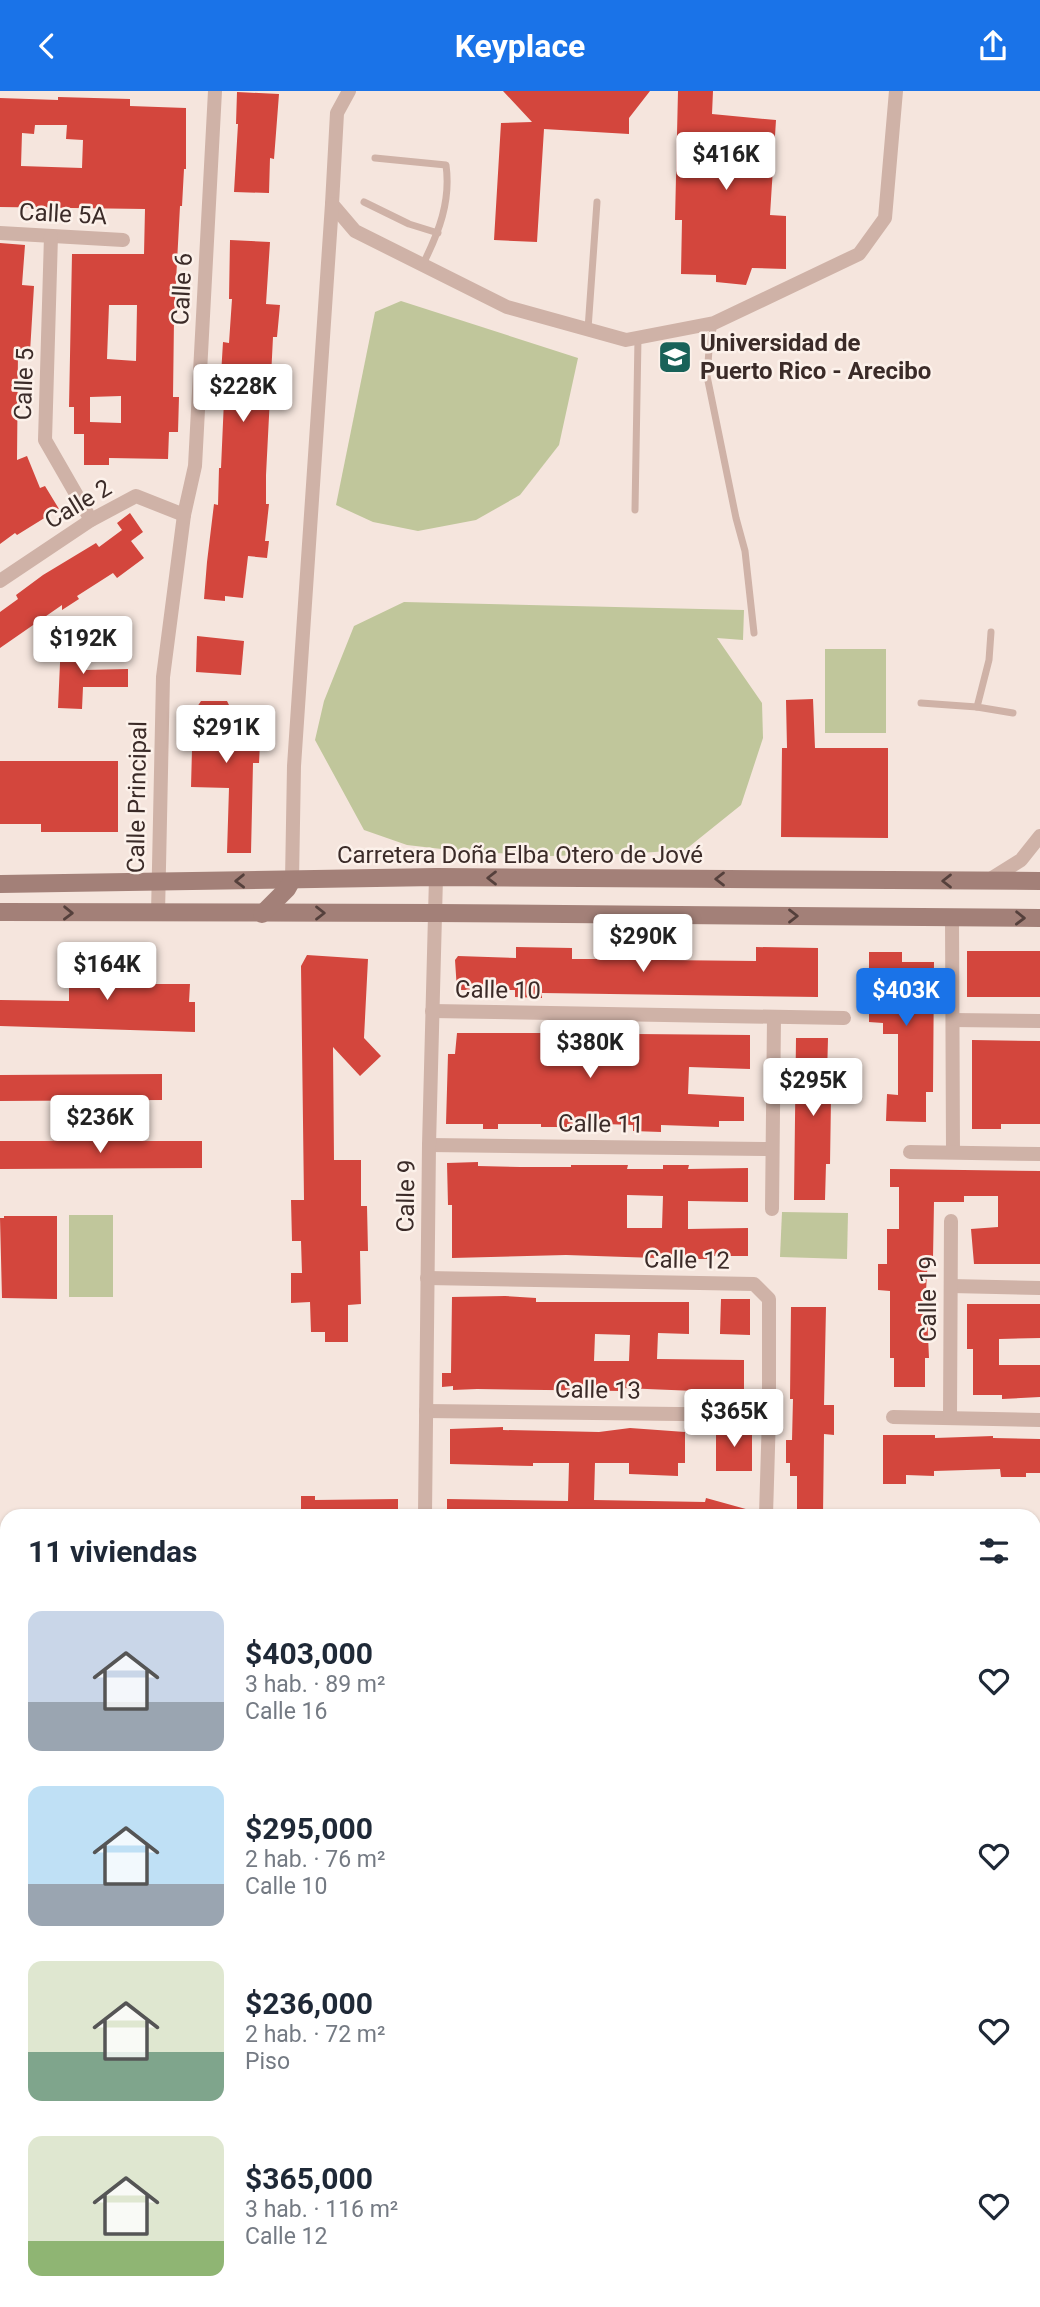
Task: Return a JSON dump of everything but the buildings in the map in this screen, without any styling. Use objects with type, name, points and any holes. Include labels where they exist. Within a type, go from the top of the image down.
[{"type":"street","name":"Calle 6","points":[[184,515],[195,466],[215,91]]},
{"type":"street","points":[[262,913],[287,889],[292,880],[294,766],[337,113],[349,91]]},
{"type":"street","points":[[332,204],[355,231],[507,307],[626,340],[714,323],[859,254],[885,218],[896,91]]},
{"type":"street","name":"Calle 5A","points":[[0,233],[123,240]]},
{"type":"street","name":"Calle 5","points":[[51,236],[45,440],[91,520]]},
{"type":"street","name":"Calle 2","points":[[0,581],[91,520],[136,496],[184,515]]},
{"type":"street","name":"Calle Principal","points":[[158,914],[163,677],[184,515]]},
{"type":"street","points":[[988,881],[1020,860],[1040,836]]},
{"type":"street","name":"Carretera Doña Elba Otero de Jové","points":[[0,884],[436,877],[1040,881]]},
{"type":"street","name":"Calle 9","points":[[425,1509],[429,1145],[436,877]]},
{"type":"street","points":[[0,912],[1040,918]]},
{"type":"street","points":[[952,918],[953,1151]]},
{"type":"street","name":"Calle 10","points":[[432,1011],[844,1018]]},
{"type":"street","points":[[772,1209],[774,1017]]},
{"type":"street","points":[[953,1020],[1040,1021]]},
{"type":"street","name":"Calle 11","points":[[429,1145],[772,1149]]},
{"type":"street","points":[[910,1152],[1040,1154]]},
{"type":"street","name":"Calle 19","points":[[950,1418],[951,1221]]},
{"type":"street","name":"Calle 12","points":[[428,1278],[754,1283],[769,1299],[766,1509]]},
{"type":"street","points":[[951,1286],[1040,1288]]},
{"type":"street","name":"Calle 13","points":[[426,1411],[769,1415]]},
{"type":"street","points":[[893,1417],[1040,1420]]},
{"type":"lane","points":[[375,158],[446,165],[448,176],[444,217],[424,264]]},
{"type":"lane","points":[[364,202],[408,224],[438,233]]},
{"type":"lane","points":[[588,330],[597,202]]},
{"type":"lane","points":[[714,323],[708,376],[745,551],[754,633]]},
{"type":"lane","points":[[635,510],[638,338]]},
{"type":"lane","points":[[977,707],[989,660],[991,632]]},
{"type":"lane","points":[[921,703],[1013,713]]},
{"type":"green space","points":[[401,301],[578,358],[559,445],[520,495],[476,520],[418,531],[373,522],[336,505],[375,312]]},
{"type":"green space","points":[[404,602],[744,610],[743,640],[717,638],[762,703],[763,738],[741,805],[685,850],[550,856],[459,851],[407,845],[364,830],[315,740],[324,701],[354,626]]},
{"type":"green space","points":[[825,649],[886,649],[886,733],[825,733]]},
{"type":"green space","points":[[782,1212],[848,1213],[847,1259],[780,1257]]},
{"type":"green space","points":[[69,1215],[113,1215],[113,1297],[69,1297]]},
{"type":"place","name":"Universidad de Puerto Rico - Arecibo","points":[[675,357]]}]
